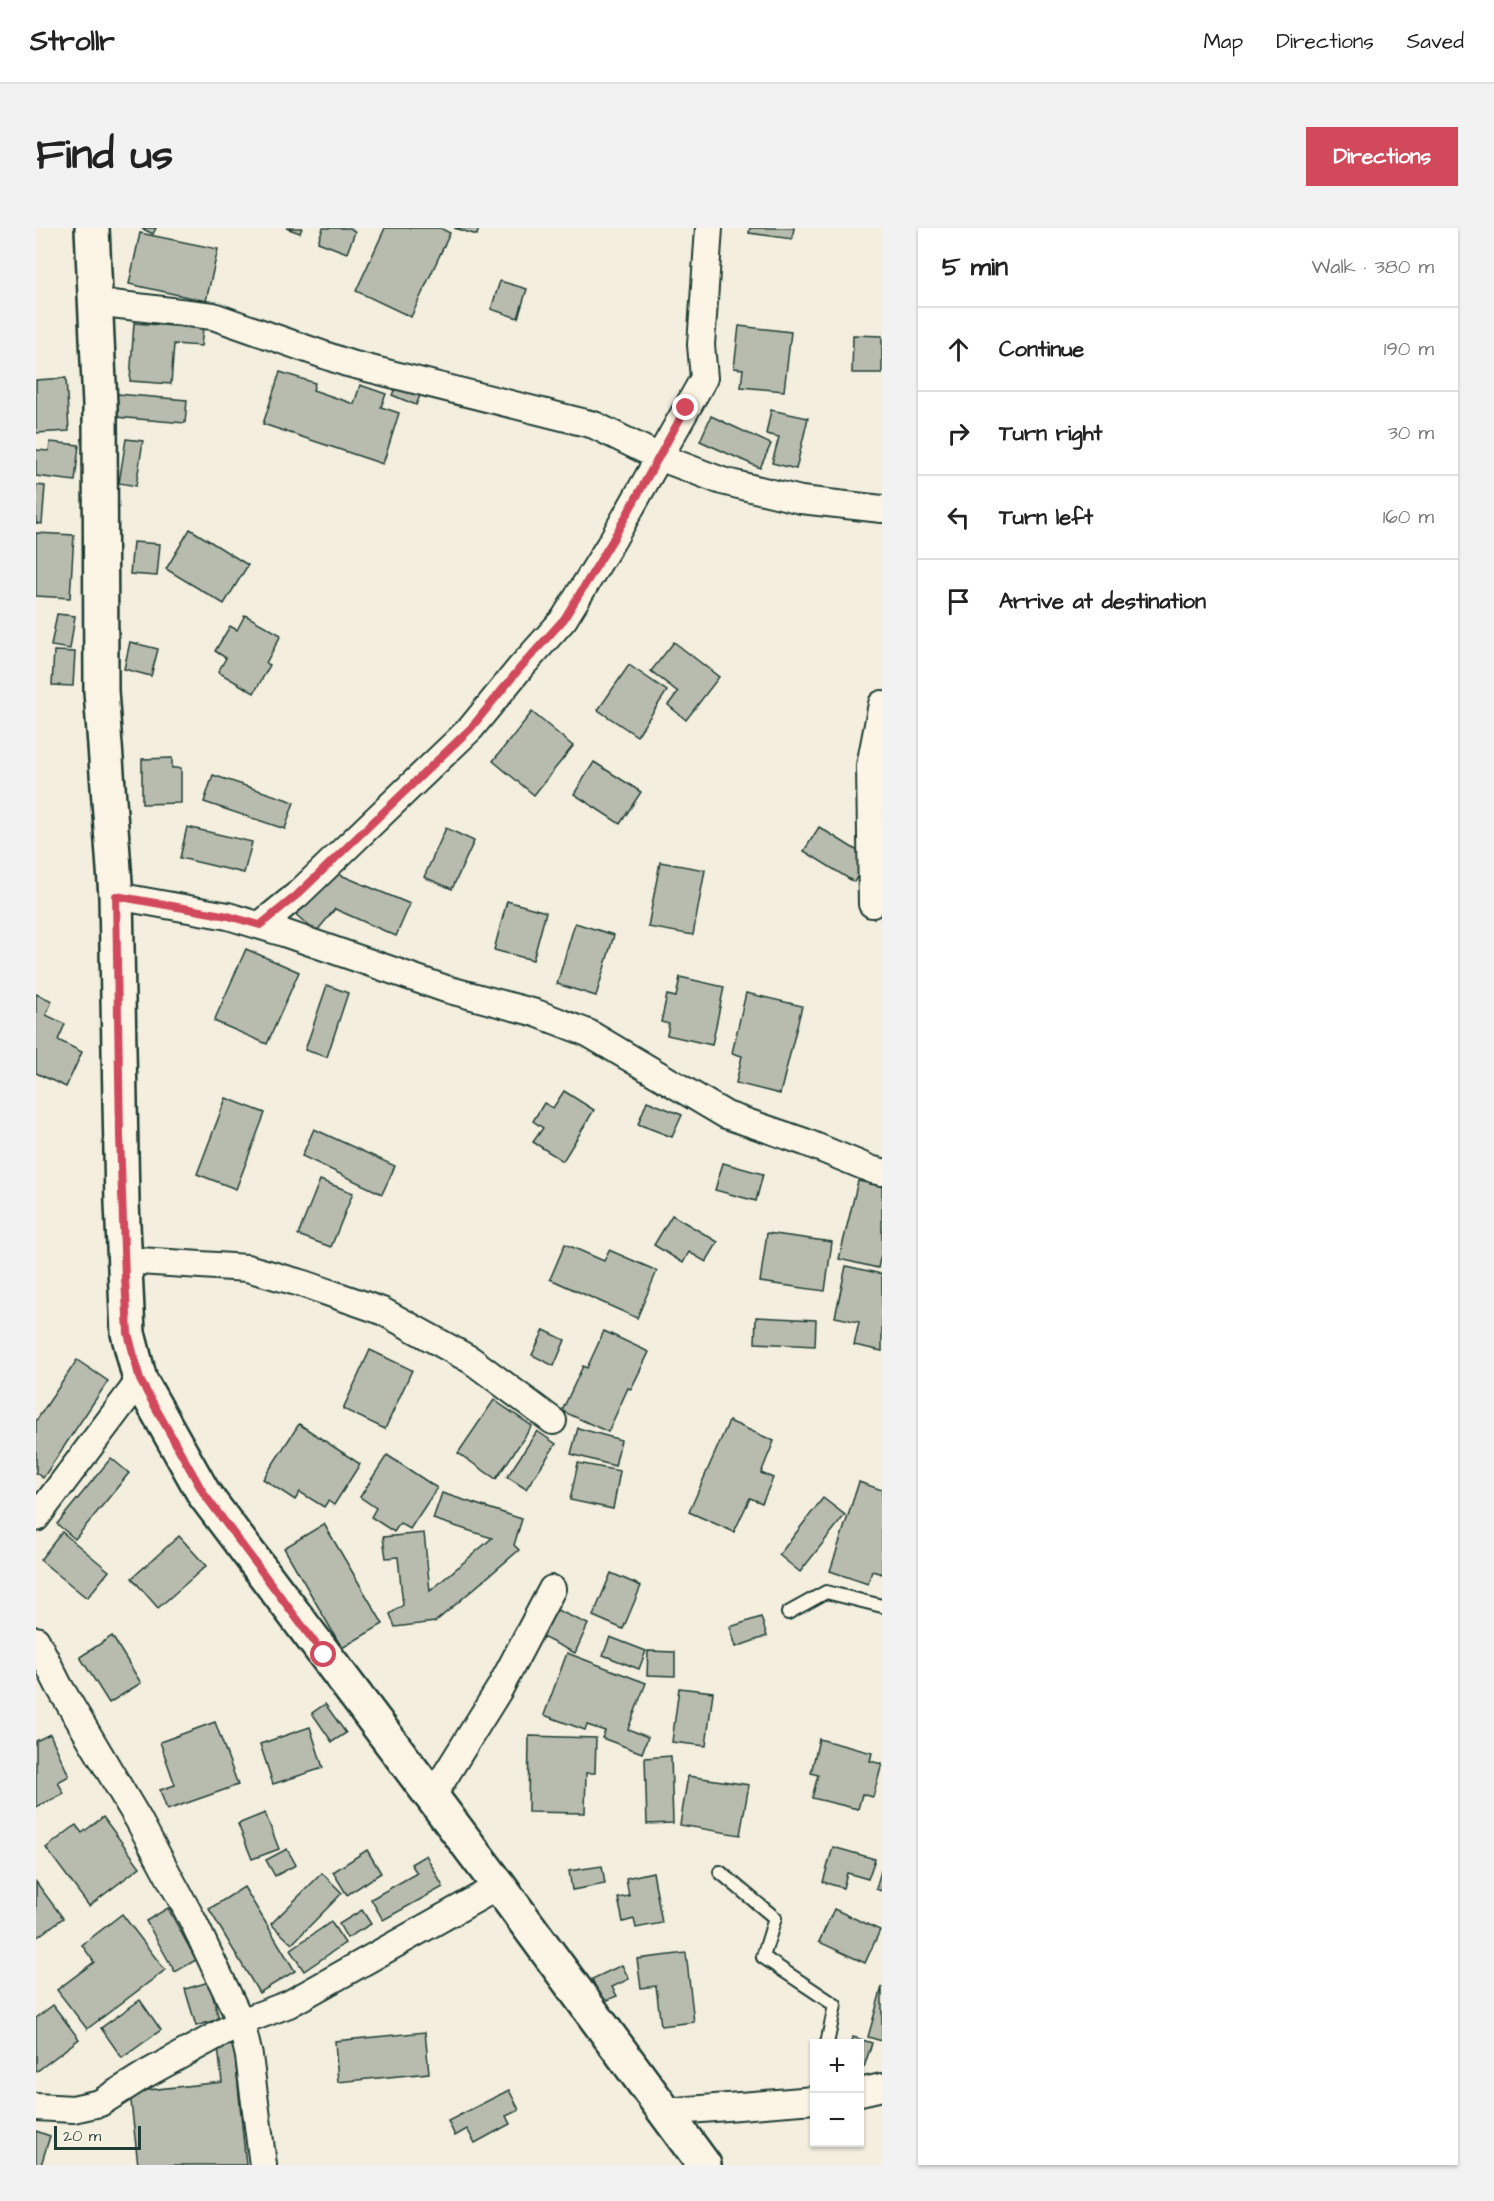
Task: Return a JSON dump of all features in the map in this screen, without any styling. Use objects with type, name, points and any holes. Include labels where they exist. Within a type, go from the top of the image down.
[{"type":"street","points":[[92,228],[100,405],[101,691],[116,896],[124,1260],[128,1333],[140,1380],[204,1494],[499,1886],[704,2165]]},
{"type":"street","points":[[260,925],[297,895],[471,728],[564,619],[612,541],[704,378],[701,345],[709,228]]},
{"type":"street","points":[[95,302],[213,316],[347,363],[594,425],[659,457],[722,482],[801,500],[882,509]]},
{"type":"street","points":[[872,904],[870,766],[882,704]]},
{"type":"street","points":[[116,896],[228,916],[447,989],[536,1013],[588,1033],[726,1115],[882,1172]]},
{"type":"street","points":[[124,1260],[247,1268],[382,1311],[471,1360],[553,1421]]},
{"type":"street","points":[[36,1518],[140,1380]]},
{"type":"street","points":[[432,1797],[500,1688],[552,1589]]},
{"type":"street","points":[[36,1640],[59,1686],[138,1820],[193,1921],[241,2022],[249,2056],[264,2165]]},
{"type":"street","points":[[36,2107],[73,2109],[100,2103],[146,2074],[241,2022],[289,2004],[499,1886]]},
{"type":"street","points":[[864,2091],[882,2088]]},
{"type":"street","points":[[664,2112],[810,2100]]},
{"type":"lane","points":[[788,1613],[826,1592],[882,1606]]},
{"type":"lane","points":[[720,1872],[775,1918],[763,1957],[835,2005],[828,2039]]},
{"type":"building","points":[[141,228],[156,228],[153,234]]},
{"type":"building","points":[[286,228],[302,228],[300,233]]},
{"type":"building","points":[[323,228],[350,228],[355,232],[347,253],[318,242]]},
{"type":"building","points":[[385,228],[440,228],[450,233],[411,317],[356,291]]},
{"type":"building","points":[[454,228],[479,228],[477,235]]},
{"type":"building","points":[[750,228],[794,228],[792,239],[749,233]]},
{"type":"building","points":[[140,233],[218,249],[206,301],[129,284]]},
{"type":"building","points":[[500,281],[527,289],[518,318],[491,309]]},
{"type":"building","points":[[134,323],[203,328],[201,346],[174,344],[171,384],[130,381]]},
{"type":"building","points":[[739,326],[791,332],[784,391],[741,387],[743,369],[734,368]]},
{"type":"building","points":[[853,335],[882,336],[882,373],[852,373]]},
{"type":"building","points":[[280,372],[315,383],[313,390],[354,404],[360,385],[386,394],[381,407],[399,413],[383,464],[263,424]]},
{"type":"building","points":[[66,378],[69,431],[36,433],[36,380]]},
{"type":"building","points":[[399,381],[422,391],[416,405],[392,395]]},
{"type":"building","points":[[117,394],[187,400],[185,423],[115,417]]},
{"type":"building","points":[[771,410],[808,418],[796,469],[772,463],[779,437],[766,434]]},
{"type":"building","points":[[711,416],[771,444],[760,468],[700,441]]},
{"type":"building","points":[[126,439],[143,441],[136,486],[119,483]]},
{"type":"building","points":[[50,442],[79,445],[75,481],[36,476],[36,450],[49,451]]},
{"type":"building","points":[[36,485],[45,486],[42,524],[36,523]]},
{"type":"building","points":[[190,529],[248,565],[224,604],[166,569]]},
{"type":"building","points":[[36,533],[74,535],[70,598],[36,596]]},
{"type":"building","points":[[133,542],[160,544],[157,576],[130,574]]},
{"type":"building","points":[[57,614],[75,616],[70,649],[51,646]]},
{"type":"building","points":[[245,615],[281,635],[266,663],[270,665],[254,693],[218,672],[226,658],[215,651],[230,626],[237,630]]},
{"type":"building","points":[[130,642],[158,649],[151,676],[124,669]]},
{"type":"building","points":[[674,642],[719,677],[686,720],[668,705],[678,692],[651,671]]},
{"type":"building","points":[[54,651],[75,652],[73,686],[52,685]]},
{"type":"building","points":[[629,665],[667,691],[637,736],[598,710]]},
{"type":"building","points":[[532,712],[573,746],[534,795],[493,761]]},
{"type":"building","points":[[172,758],[172,768],[181,768],[181,803],[142,804],[142,759]]},
{"type":"building","points":[[594,762],[641,792],[620,824],[574,794]]},
{"type":"building","points":[[213,775],[294,802],[285,829],[204,802]]},
{"type":"building","points":[[187,827],[252,842],[244,873],[180,858]]},
{"type":"building","points":[[819,827],[869,858],[854,882],[804,851]]},
{"type":"building","points":[[446,828],[474,841],[452,889],[424,877]]},
{"type":"building","points":[[660,862],[705,870],[693,935],[648,927]]},
{"type":"building","points":[[331,871],[410,904],[396,936],[335,909],[316,932],[294,913]]},
{"type":"building","points":[[507,901],[546,912],[533,960],[494,950]]},
{"type":"building","points":[[575,923],[614,935],[596,996],[557,984]]},
{"type":"building","points":[[246,949],[299,972],[267,1044],[214,1021]]},
{"type":"building","points":[[680,977],[724,987],[712,1045],[667,1035],[669,1024],[661,1022],[667,995],[676,997]]},
{"type":"building","points":[[327,985],[348,993],[327,1057],[305,1050]]},
{"type":"building","points":[[746,993],[802,1006],[780,1094],[736,1083],[742,1056],[732,1053]]},
{"type":"building","points":[[36,994],[52,1001],[46,1015],[65,1024],[58,1040],[82,1052],[66,1087],[36,1073]]},
{"type":"building","points":[[564,1091],[594,1110],[563,1161],[533,1142],[543,1128],[533,1121],[544,1103],[553,1108]]},
{"type":"building","points":[[226,1098],[265,1113],[236,1189],[197,1174]]},
{"type":"building","points":[[647,1101],[682,1115],[672,1137],[638,1124]]},
{"type":"building","points":[[314,1129],[395,1166],[382,1194],[302,1156]]},
{"type":"building","points":[[723,1163],[763,1174],[756,1201],[715,1190]]},
{"type":"building","points":[[320,1180],[353,1193],[331,1247],[298,1235]]},
{"type":"building","points":[[858,1181],[882,1186],[882,1250],[878,1268],[839,1259]]},
{"type":"building","points":[[672,1215],[718,1242],[706,1262],[689,1252],[683,1263],[654,1245]]},
{"type":"building","points":[[767,1233],[832,1242],[825,1291],[760,1282]]},
{"type":"building","points":[[565,1244],[604,1261],[609,1250],[657,1271],[637,1318],[550,1279]]},
{"type":"building","points":[[846,1266],[882,1274],[882,1351],[854,1345],[859,1322],[835,1317]]},
{"type":"building","points":[[756,1317],[816,1320],[815,1346],[755,1343]]},
{"type":"building","points":[[544,1330],[565,1340],[554,1366],[532,1355]]},
{"type":"building","points":[[604,1331],[649,1352],[631,1389],[628,1388],[608,1432],[562,1411],[583,1366],[587,1368]]},
{"type":"building","points":[[370,1350],[412,1370],[385,1429],[343,1409]]},
{"type":"building","points":[[77,1360],[108,1381],[43,1478],[36,1473],[36,1421]]},
{"type":"building","points":[[494,1400],[532,1426],[496,1479],[458,1453]]},
{"type":"building","points":[[729,1421],[774,1441],[761,1473],[773,1478],[762,1503],[750,1498],[734,1532],[689,1512]]},
{"type":"building","points":[[299,1424],[360,1464],[334,1505],[328,1501],[324,1507],[300,1492],[295,1500],[263,1479]]},
{"type":"building","points":[[578,1428],[621,1440],[615,1466],[571,1454]]},
{"type":"building","points":[[537,1431],[556,1444],[526,1489],[507,1477]]},
{"type":"building","points":[[387,1455],[437,1488],[410,1529],[400,1523],[394,1532],[371,1517],[376,1508],[360,1497]]},
{"type":"building","points":[[111,1458],[129,1473],[75,1539],[57,1524]]},
{"type":"building","points":[[578,1463],[620,1471],[613,1509],[570,1500]]},
{"type":"building","points":[[859,1482],[882,1490],[882,1574],[872,1571],[868,1584],[830,1571]]},
{"type":"building","points":[[442,1493],[522,1519],[514,1545],[519,1550],[435,1622],[395,1627],[390,1614],[403,1605],[398,1557],[386,1558],[383,1537],[424,1533],[430,1591],[492,1538],[433,1519]]},
{"type":"building","points":[[823,1498],[845,1515],[800,1572],[779,1555]]},
{"type":"building","points":[[324,1524],[383,1624],[342,1648],[284,1548]]},
{"type":"building","points":[[62,1532],[109,1571],[87,1598],[40,1560]]},
{"type":"building","points":[[179,1536],[206,1566],[158,1608],[132,1578]]},
{"type":"building","points":[[611,1573],[641,1586],[623,1629],[593,1616]]},
{"type":"building","points":[[555,1609],[588,1624],[575,1653],[542,1637]]},
{"type":"building","points":[[761,1617],[767,1636],[736,1647],[730,1627]]},
{"type":"building","points":[[112,1636],[141,1683],[109,1703],[80,1657]]},
{"type":"building","points":[[610,1637],[646,1651],[639,1669],[603,1655]]},
{"type":"building","points":[[648,1651],[675,1652],[675,1676],[647,1675]]},
{"type":"building","points":[[567,1653],[646,1683],[628,1729],[648,1737],[642,1753],[602,1738],[605,1731],[587,1725],[585,1730],[544,1715]]},
{"type":"building","points":[[679,1688],[713,1692],[706,1746],[672,1742]]},
{"type":"building","points":[[325,1704],[346,1733],[332,1742],[312,1713]]},
{"type":"building","points":[[215,1722],[238,1785],[167,1810],[160,1790],[175,1785],[160,1742]]},
{"type":"building","points":[[310,1727],[323,1768],[273,1784],[260,1744]]},
{"type":"building","points":[[50,1734],[69,1776],[58,1782],[64,1794],[36,1807],[36,1741]]},
{"type":"building","points":[[529,1736],[596,1738],[595,1773],[586,1773],[585,1813],[528,1812]]},
{"type":"building","points":[[819,1739],[872,1753],[870,1761],[882,1764],[873,1797],[862,1794],[858,1809],[812,1798],[818,1775],[811,1773]]},
{"type":"building","points":[[671,1756],[673,1823],[647,1824],[645,1758]]},
{"type":"building","points":[[688,1776],[749,1785],[740,1835],[680,1825]]},
{"type":"building","points":[[265,1813],[279,1849],[252,1859],[238,1824]]},
{"type":"building","points":[[103,1817],[140,1867],[89,1906],[46,1848],[76,1825],[82,1833]]},
{"type":"building","points":[[833,1847],[875,1859],[868,1879],[847,1873],[843,1888],[823,1882]]},
{"type":"building","points":[[287,1849],[296,1865],[275,1876],[266,1860]]},
{"type":"building","points":[[367,1850],[381,1873],[347,1895],[333,1872]]},
{"type":"building","points":[[426,1855],[443,1887],[383,1920],[371,1899],[417,1873],[411,1864]]},
{"type":"building","points":[[602,1866],[605,1884],[572,1890],[569,1871]]},
{"type":"building","points":[[882,1867],[882,1891],[876,1889]]},
{"type":"building","points":[[653,1872],[662,1923],[636,1928],[634,1919],[623,1922],[618,1898],[629,1896],[626,1878]]},
{"type":"building","points":[[322,1873],[342,1893],[292,1944],[271,1924]]},
{"type":"building","points":[[36,1882],[63,1918],[36,1938]]},
{"type":"building","points":[[244,1887],[295,1971],[259,1993],[209,1909]]},
{"type":"building","points":[[168,1908],[196,1960],[175,1972],[146,1921]]},
{"type":"building","points":[[834,1909],[880,1930],[865,1963],[819,1942]]},
{"type":"building","points":[[362,1910],[371,1924],[347,1938],[339,1924]]},
{"type":"building","points":[[122,1914],[165,1970],[87,2029],[57,1990],[94,1962],[82,1945]]},
{"type":"building","points":[[331,1922],[345,1943],[304,1971],[290,1950]]},
{"type":"building","points":[[686,1953],[694,2022],[661,2026],[656,1986],[641,1988],[637,1959]]},
{"type":"building","points":[[622,1965],[629,1979],[612,1987],[617,1996],[603,2002],[592,1979]]},
{"type":"building","points":[[209,1982],[219,2019],[196,2026],[185,1989]]},
{"type":"building","points":[[882,1987],[882,2041],[868,2037]]},
{"type":"building","points":[[140,2000],[161,2030],[122,2058],[101,2028]]},
{"type":"building","points":[[53,2005],[79,2039],[36,2072],[36,2018]]},
{"type":"building","points":[[425,2032],[429,2073],[338,2082],[335,2041]]},
{"type":"building","points":[[864,2040],[872,2043],[864,2067]]},
{"type":"building","points":[[234,2045],[246,2165],[138,2165],[130,2092],[222,2082],[218,2047]]},
{"type":"building","points":[[509,2090],[519,2110],[506,2116],[510,2124],[475,2143],[467,2129],[455,2136],[448,2121]]},
{"type":"building","points":[[36,2131],[50,2136],[41,2165],[36,2165]]},
{"type":"route","points":[[324,1655],[204,1494],[140,1380],[128,1333],[125,1278],[116,896],[228,916],[260,925],[297,895],[471,728],[564,619],[612,541],[686,408]]}]
